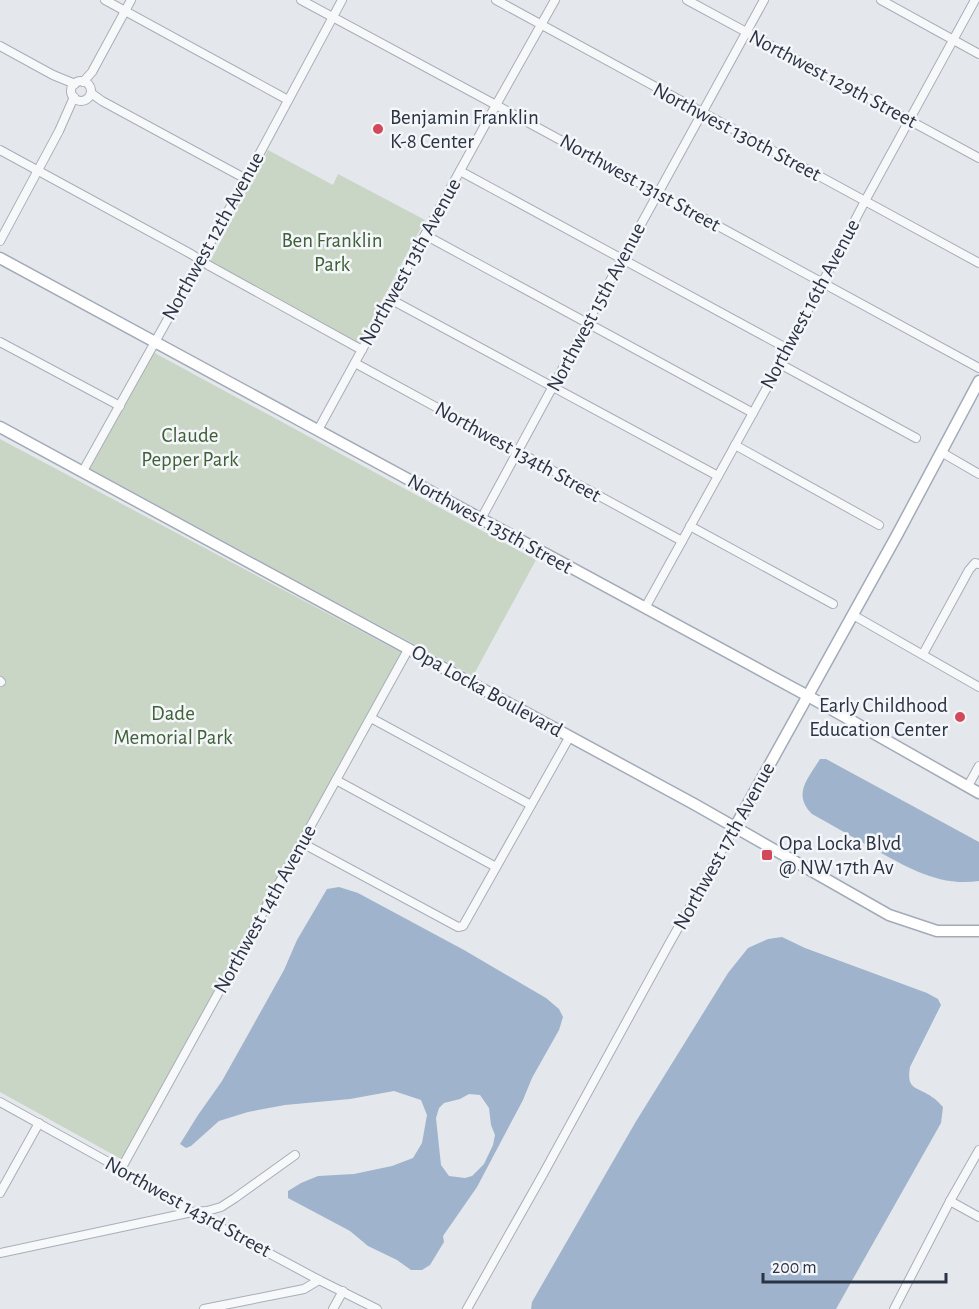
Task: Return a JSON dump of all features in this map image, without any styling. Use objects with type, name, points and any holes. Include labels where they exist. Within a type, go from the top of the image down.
[{"type":"main road","name":"Northwest 135th Street","points":[[0,258],[808,696],[979,793]]},
{"type":"main road","name":"Northwest 17th Avenue","points":[[735,827],[979,381]]},
{"type":"main road","name":"Opa Locka Boulevard","points":[[0,427],[570,736],[889,915],[937,931],[979,931]]},
{"type":"street","points":[[105,0],[288,100]]},
{"type":"street","points":[[0,242],[66,116],[131,0]]},
{"type":"street","name":"Northwest 131st Street","points":[[301,0],[979,368]]},
{"type":"street","name":"Northwest 12th Avenue","points":[[83,471],[246,179],[342,0]]},
{"type":"street","name":"Northwest 130th Street","points":[[496,0],[979,263]]},
{"type":"street","name":"Northwest 13th Avenue","points":[[318,430],[555,0]]},
{"type":"street","name":"Northwest 129th Street","points":[[687,0],[979,158]]},
{"type":"street","name":"Northwest 15th Avenue","points":[[481,519],[764,0]]},
{"type":"street","points":[[881,0],[979,54]]},
{"type":"street","name":"Northwest 16th Avenue","points":[[645,608],[780,364],[865,201],[975,0]]},
{"type":"street","points":[[0,46],[58,80],[99,102],[102,101],[246,179]]},
{"type":"street","points":[[0,150],[362,350]]},
{"type":"street","points":[[460,171],[788,349]]},
{"type":"street","points":[[425,235],[753,413]]},
{"type":"street","points":[[390,299],[718,476]]},
{"type":"street","points":[[0,342],[120,406]]},
{"type":"street","name":"Northwest 134th Street","points":[[355,363],[682,541]]},
{"type":"street","points":[[780,364],[916,438]]},
{"type":"street","points":[[735,445],[879,525]]},
{"type":"street","points":[[940,452],[979,474]]},
{"type":"street","points":[[690,526],[833,604]]},
{"type":"street","points":[[923,654],[969,570],[977,563]]},
{"type":"street","points":[[853,615],[979,687]]},
{"type":"street","name":"Northwest 14th Avenue","points":[[121,1169],[409,648]]},
{"type":"street","points":[[370,718],[531,805]]},
{"type":"street","points":[[302,843],[458,927],[463,926],[570,736]]},
{"type":"street","points":[[968,786],[979,766]]},
{"type":"street","points":[[336,780],[496,867]]},
{"type":"street","name":"Northwest 17th Avenue","points":[[467,1309],[735,827]]},
{"type":"street","name":"Northwest 143rd Street","points":[[0,1102],[121,1169],[130,1177],[192,1212],[377,1309]]},
{"type":"street","points":[[0,1193],[39,1123]]},
{"type":"street","points":[[894,1309],[979,1150]]},
{"type":"street","points":[[0,1252],[221,1207],[295,1155]]},
{"type":"street","points":[[951,1201],[979,1217]]},
{"type":"street","points":[[204,1309],[304,1289],[319,1280]]},
{"type":"street","points":[[333,1309],[343,1291]]},
{"type":"green space","name":"Ben Franklin Park","points":[[268,150],[333,185],[338,174],[425,220],[359,343],[210,262]]},
{"type":"green space","name":"Claude Pepper Park","points":[[153,352],[536,560],[473,676],[89,468]]},
{"type":"green space","name":"Dade Memorial Park","points":[[0,439],[402,653],[121,1159],[0,1092]]},
{"type":"water","points":[[820,759],[826,759],[979,842],[979,881],[950,881],[924,874],[812,814],[803,800],[804,786]]},
{"type":"water","points":[[339,887],[358,893],[464,950],[546,998],[559,1009],[563,1017],[559,1030],[477,1187],[443,1236],[444,1242],[430,1265],[422,1270],[411,1270],[397,1260],[368,1246],[350,1231],[288,1198],[288,1191],[318,1176],[354,1174],[392,1166],[413,1158],[422,1143],[427,1115],[421,1100],[394,1091],[350,1099],[285,1105],[248,1112],[219,1121],[191,1146],[186,1148],[180,1144],[222,1081],[284,970],[297,940],[327,889]],"holes":[[[469,1094],[480,1095],[489,1108],[495,1135],[493,1145],[484,1164],[472,1176],[465,1178],[449,1176],[441,1165],[436,1118],[439,1108],[444,1103]]]},
{"type":"water","points":[[782,937],[805,948],[927,993],[938,999],[941,1005],[910,1067],[909,1075],[914,1087],[943,1107],[941,1123],[836,1309],[531,1309],[532,1302],[635,1123],[728,973],[748,948],[768,939]]},
{"type":"place","name":"Benjamin Franklin K-8 Center","points":[[378,129]]},
{"type":"place","name":"Early Childhood Education Center","points":[[960,717]]},
{"type":"place","name":"Opa Locka Blvd @ NW 17th Av","points":[[767,855]]}]
